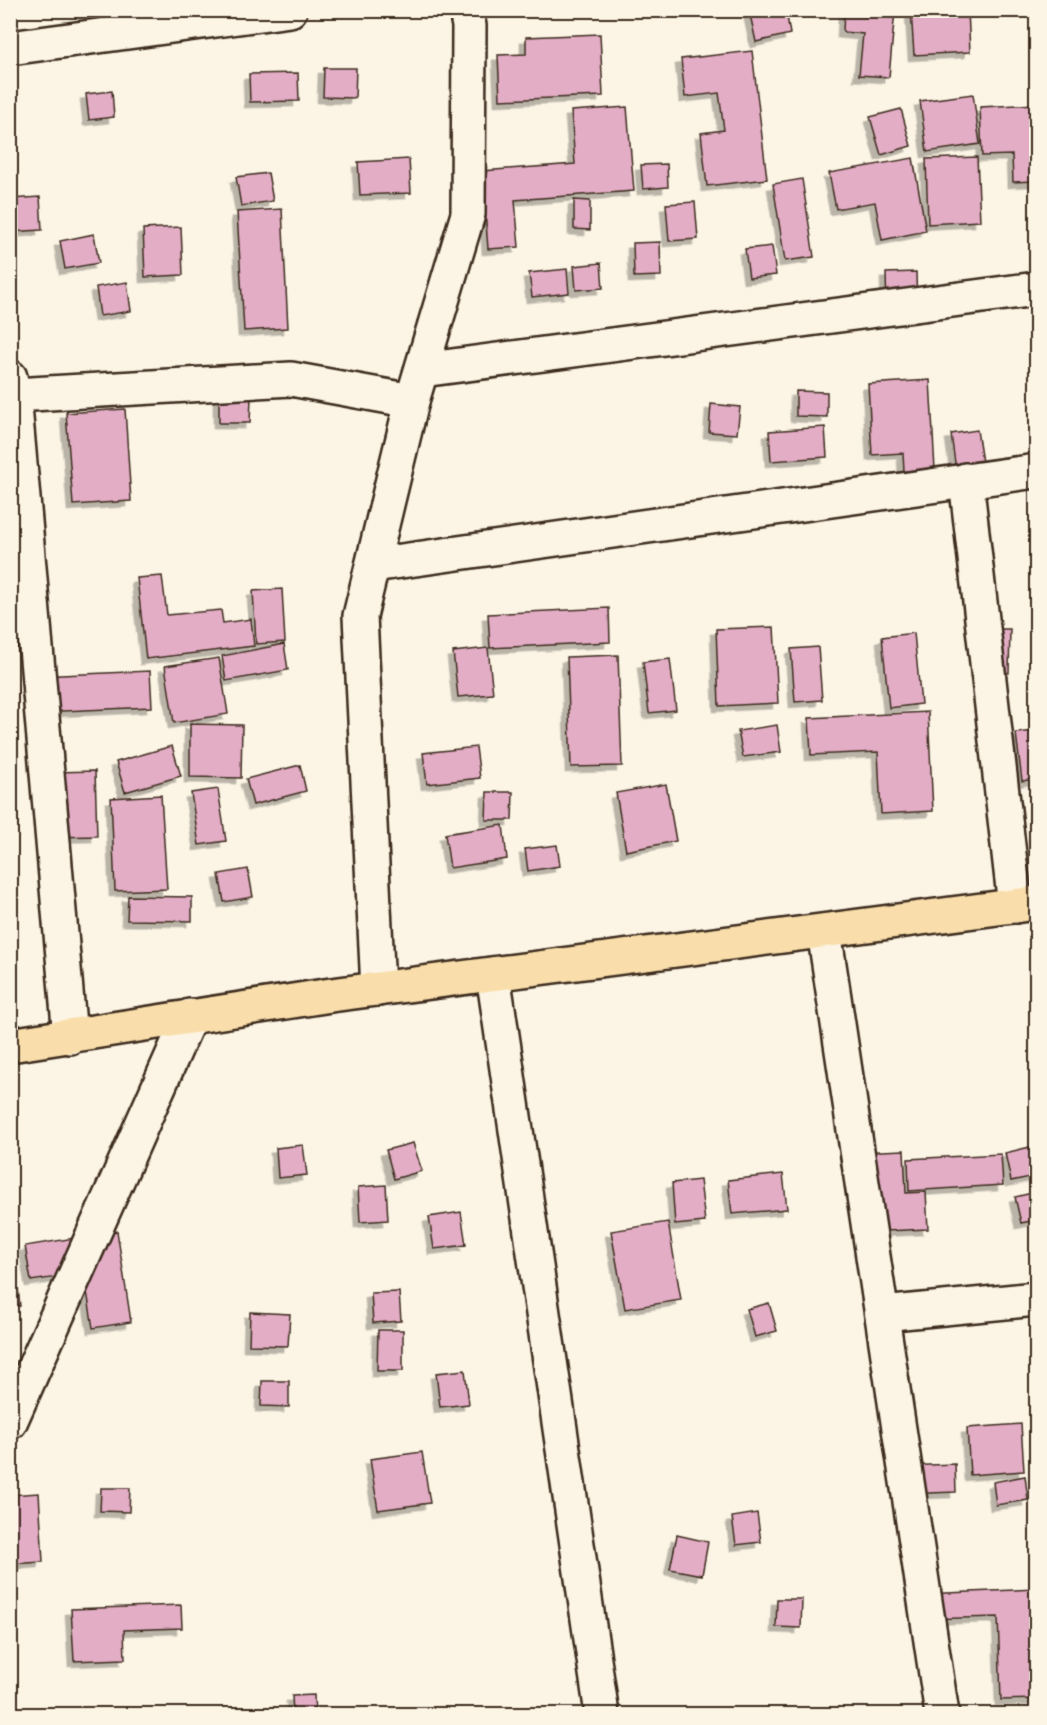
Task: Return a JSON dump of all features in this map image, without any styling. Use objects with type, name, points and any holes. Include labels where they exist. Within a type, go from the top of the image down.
[{"type":"main road","points":[[10,1045],[378,989],[1026,905]]},
{"type":"street","points":[[378,989],[360,616],[412,401],[468,214],[469,26],[466,10]]},
{"type":"street","points":[[10,48],[270,12]]},
{"type":"street","points":[[422,369],[1036,289]]},
{"type":"street","points":[[70,1037],[12,386],[291,379],[412,401]]},
{"type":"street","points":[[373,565],[1036,471]]},
{"type":"street","points":[[966,480],[1026,905]]},
{"type":"street","points":[[824,931],[942,1714]]},
{"type":"street","points":[[493,974],[602,1714]]},
{"type":"street","points":[[10,1422],[190,1016]]},
{"type":"street","points":[[882,1314],[1036,1299]]},
{"type":"building","points":[[749,10],[786,10],[790,34],[756,42]]},
{"type":"building","points":[[844,10],[895,10],[889,77],[859,75],[863,34],[843,32]]},
{"type":"building","points":[[911,10],[968,10],[970,52],[914,55]]},
{"type":"building","points":[[600,34],[603,96],[500,100],[498,55],[526,54],[526,37]]},
{"type":"building","points":[[752,51],[767,179],[707,186],[701,133],[724,130],[719,93],[685,97],[681,59]]},
{"type":"building","points":[[324,68],[356,68],[355,98],[323,97]]},
{"type":"building","points":[[298,73],[299,101],[250,102],[249,74]]},
{"type":"building","points":[[112,91],[114,117],[89,120],[86,94]]},
{"type":"building","points":[[973,94],[980,144],[927,152],[920,101]]},
{"type":"building","points":[[1036,104],[1036,181],[1013,182],[1012,155],[982,156],[980,107]]},
{"type":"building","points":[[627,107],[634,191],[515,200],[519,247],[488,249],[482,171],[575,164],[571,111]]},
{"type":"building","points":[[901,109],[911,146],[881,155],[870,117]]},
{"type":"building","points":[[977,157],[980,221],[928,224],[926,159]]},
{"type":"building","points":[[913,158],[926,231],[882,240],[875,202],[836,209],[829,173]]},
{"type":"building","points":[[409,159],[411,193],[360,195],[358,162]]},
{"type":"building","points":[[667,164],[668,187],[643,189],[641,165]]},
{"type":"building","points":[[268,173],[273,201],[241,206],[236,177]]},
{"type":"building","points":[[802,179],[814,257],[785,261],[773,184]]},
{"type":"building","points":[[40,197],[42,230],[10,232],[10,199]]},
{"type":"building","points":[[574,200],[590,201],[590,230],[574,229]]},
{"type":"building","points":[[695,202],[698,239],[669,241],[666,204]]},
{"type":"building","points":[[282,209],[288,328],[244,331],[237,212]]},
{"type":"building","points":[[181,227],[183,275],[145,277],[143,229]]},
{"type":"building","points":[[94,234],[99,263],[65,269],[60,241]]},
{"type":"building","points":[[660,242],[661,276],[634,277],[633,243]]},
{"type":"building","points":[[772,246],[776,275],[749,278],[745,249]]},
{"type":"building","points":[[601,263],[603,288],[576,290],[574,266]]},
{"type":"building","points":[[567,269],[569,293],[532,297],[529,273]]},
{"type":"building","points":[[916,272],[917,311],[887,313],[886,273]]},
{"type":"building","points":[[127,282],[131,311],[100,316],[96,287]]},
{"type":"building","points":[[930,380],[936,488],[905,490],[903,453],[872,455],[868,384]]},
{"type":"building","points":[[796,391],[827,392],[827,417],[796,416]]},
{"type":"building","points":[[219,397],[251,397],[250,423],[219,423]]},
{"type":"building","points":[[711,404],[740,407],[737,434],[709,432]]},
{"type":"building","points":[[125,409],[131,501],[73,505],[66,413]]},
{"type":"building","points":[[825,427],[827,457],[771,461],[769,431]]},
{"type":"building","points":[[977,430],[985,481],[958,485],[951,434]]},
{"type":"building","points":[[162,576],[167,615],[221,610],[223,623],[251,619],[254,646],[146,659],[137,578]]},
{"type":"building","points":[[282,589],[285,642],[256,644],[253,591]]},
{"type":"building","points":[[609,608],[610,642],[490,648],[488,614]]},
{"type":"building","points":[[774,627],[778,703],[719,706],[716,629]]},
{"type":"building","points":[[984,629],[1010,629],[1009,673],[984,673]]},
{"type":"building","points":[[914,633],[921,704],[889,708],[882,637]]},
{"type":"building","points":[[284,644],[288,670],[226,681],[222,656]]},
{"type":"building","points":[[818,647],[822,700],[795,702],[791,649]]},
{"type":"building","points":[[488,648],[493,694],[458,697],[453,652]]},
{"type":"building","points":[[618,655],[622,766],[571,767],[567,657]]},
{"type":"building","points":[[219,658],[228,714],[174,723],[165,666]]},
{"type":"building","points":[[670,659],[676,710],[649,713],[643,662]]},
{"type":"building","points":[[150,671],[152,707],[41,712],[39,676]]},
{"type":"building","points":[[928,712],[933,811],[881,814],[878,752],[811,755],[809,718]]},
{"type":"building","points":[[190,724],[242,725],[241,778],[190,777]]},
{"type":"building","points":[[777,725],[781,752],[743,757],[738,731]]},
{"type":"building","points":[[1036,731],[1036,779],[1022,781],[1016,733]]},
{"type":"building","points":[[172,746],[181,776],[125,792],[116,762]]},
{"type":"building","points":[[476,747],[480,778],[427,784],[423,753]]},
{"type":"building","points":[[300,765],[306,791],[253,805],[246,779]]},
{"type":"building","points":[[95,771],[97,836],[56,837],[55,772]]},
{"type":"building","points":[[666,784],[676,841],[626,851],[616,793]]},
{"type":"building","points":[[218,789],[226,841],[199,845],[191,793]]},
{"type":"building","points":[[487,792],[513,792],[512,820],[486,820]]},
{"type":"building","points":[[161,795],[167,889],[115,891],[111,798]]},
{"type":"building","points":[[503,825],[507,859],[450,868],[445,834]]},
{"type":"building","points":[[557,845],[560,866],[528,871],[525,849]]},
{"type":"building","points":[[248,869],[253,897],[224,902],[219,874]]},
{"type":"building","points":[[128,896],[192,897],[192,921],[127,920]]},
{"type":"building","points":[[413,1143],[422,1171],[394,1179],[386,1150]]},
{"type":"building","points":[[303,1145],[307,1175],[278,1178],[276,1148]]},
{"type":"building","points":[[1030,1147],[1035,1176],[1011,1181],[1005,1153]]},
{"type":"building","points":[[904,1150],[906,1193],[926,1192],[928,1229],[864,1232],[859,1152]]},
{"type":"building","points":[[1001,1154],[1003,1185],[909,1191],[908,1159]]},
{"type":"building","points":[[783,1174],[787,1209],[732,1214],[728,1180]]},
{"type":"building","points":[[700,1180],[705,1222],[675,1225],[672,1183]]},
{"type":"building","points":[[386,1185],[388,1220],[360,1222],[358,1187]]},
{"type":"building","points":[[1036,1192],[1036,1220],[1021,1223],[1015,1197]]},
{"type":"building","points":[[461,1212],[466,1245],[434,1249],[429,1217]]},
{"type":"building","points":[[668,1222],[681,1300],[625,1309],[611,1231]]},
{"type":"building","points":[[117,1231],[131,1322],[93,1328],[84,1273],[31,1281],[25,1246]]},
{"type":"building","points":[[10,1281],[17,1281],[20,1306],[10,1307]]},
{"type":"building","points":[[399,1292],[401,1321],[373,1323],[371,1293]]},
{"type":"building","points":[[769,1303],[777,1331],[755,1337],[747,1309]]},
{"type":"building","points":[[250,1312],[290,1314],[288,1346],[249,1345]]},
{"type":"building","points":[[378,1330],[403,1330],[403,1371],[377,1371]]},
{"type":"building","points":[[465,1370],[469,1404],[440,1407],[436,1373]]},
{"type":"building","points":[[262,1381],[289,1381],[289,1407],[261,1406]]},
{"type":"building","points":[[1021,1424],[1024,1471],[970,1475],[967,1428]]},
{"type":"building","points":[[422,1452],[430,1503],[378,1510],[370,1459]]},
{"type":"building","points":[[955,1464],[956,1492],[904,1494],[904,1466]]},
{"type":"building","points":[[1025,1476],[1028,1500],[996,1505],[993,1482]]},
{"type":"building","points":[[101,1488],[130,1488],[129,1512],[100,1511]]},
{"type":"building","points":[[39,1493],[43,1562],[11,1564],[10,1495]]},
{"type":"building","points":[[757,1513],[761,1542],[736,1545],[732,1517]]},
{"type":"building","points":[[677,1535],[708,1542],[702,1575],[670,1569]]},
{"type":"building","points":[[1036,1589],[1036,1699],[1001,1700],[998,1617],[925,1619],[924,1594]]},
{"type":"building","points":[[777,1599],[802,1599],[801,1628],[776,1627]]},
{"type":"building","points":[[181,1605],[182,1628],[124,1630],[125,1659],[74,1661],[71,1609]]},
{"type":"building","points":[[314,1695],[315,1714],[293,1714],[292,1696]]}]
